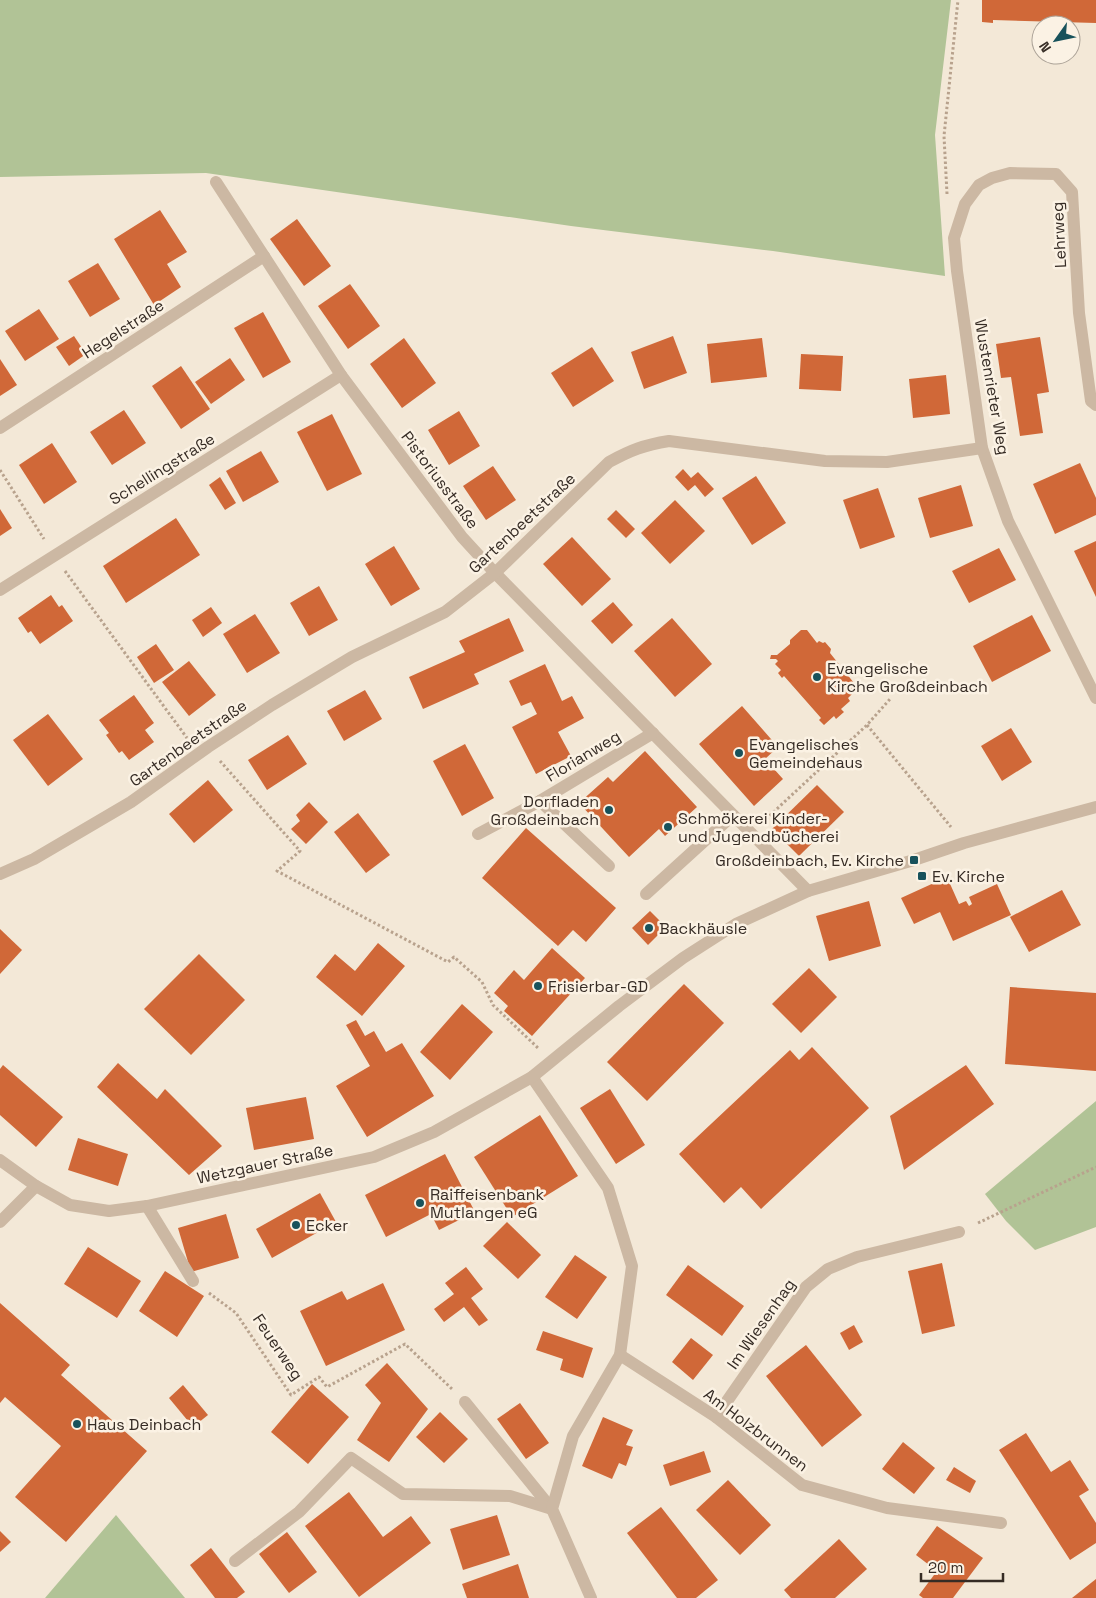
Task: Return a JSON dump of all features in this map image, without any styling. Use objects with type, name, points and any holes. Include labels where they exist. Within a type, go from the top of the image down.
[{"type":"street","name":"Lehrweg","points":[[954,238],[965,204],[979,185],[992,178],[1010,173],[1056,174],[1072,192],[1080,313],[1091,401],[1096,405]]},
{"type":"street","name":"Pistoriusstraße","points":[[216,182],[341,375],[462,537],[495,574],[808,891]]},
{"type":"street","name":"Wustenrieter Weg","points":[[954,238],[982,448],[1008,521],[1096,698]]},
{"type":"street","name":"Hegelstraße","points":[[0,428],[264,256]]},
{"type":"street","name":"Schellingstraße","points":[[0,590],[341,375]]},
{"type":"street","name":"Gartenbeetstraße","points":[[0,874],[34,859],[131,802],[272,705],[352,657],[445,612],[495,574],[609,462],[626,452],[644,445],[669,441],[825,461],[887,462],[982,448]]},
{"type":"street","name":"Florianweg","points":[[478,834],[540,801],[653,733]]},
{"type":"street","points":[[540,801],[609,866]]},
{"type":"street","name":"Wetzgauer Straße","points":[[0,1160],[36,1186],[70,1205],[109,1211],[147,1206],[374,1156],[434,1132],[532,1077],[619,1006],[683,958],[736,924],[808,891],[964,843],[1096,807]]},
{"type":"street","points":[[646,894],[733,815]]},
{"type":"street","points":[[532,1077],[608,1188],[632,1266],[620,1354],[573,1436],[552,1509]]},
{"type":"street","points":[[0,1222],[36,1186]]},
{"type":"street","points":[[147,1206],[193,1281]]},
{"type":"street","name":"Im Wiesenhag","points":[[716,1417],[806,1287],[828,1269],[857,1257],[959,1232]]},
{"type":"street","name":"Am Holzbrunnen","points":[[620,1354],[716,1417],[802,1485],[887,1508],[1002,1523]]},
{"type":"street","points":[[465,1402],[552,1509],[591,1598]]},
{"type":"street","points":[[235,1561],[298,1512],[351,1458],[403,1494],[510,1496],[552,1509]]},
{"type":"path","points":[[947,201],[944,136],[958,0]]},
{"type":"path","points":[[0,470],[55,556],[204,751],[300,850],[277,871],[448,962],[454,957],[482,982],[493,1005],[552,1061]]},
{"type":"path","points":[[751,833],[867,725],[890,699]]},
{"type":"path","points":[[867,725],[964,843]]},
{"type":"path","points":[[959,1232],[1096,1167]]},
{"type":"path","name":"Feuerweg","points":[[193,1281],[236,1313],[291,1395],[319,1377],[327,1387],[405,1344],[465,1402]]},
{"type":"green space","points":[[0,0],[951,0],[935,135],[945,276],[773,251],[571,226],[206,173],[0,177]]},
{"type":"green space","points":[[1096,1101],[1096,1227],[1035,1250],[1006,1221],[985,1194]]},
{"type":"green space","points":[[116,1515],[185,1598],[45,1598]]},
{"type":"building","points":[[982,0],[1096,0],[1096,23],[1081,23],[1081,15],[1031,15],[1031,21],[993,20],[993,23],[982,22]]},
{"type":"building","points":[[160,210],[187,252],[167,264],[181,287],[154,305],[114,239]]},
{"type":"building","points":[[297,219],[331,266],[304,286],[270,239]]},
{"type":"building","points":[[98,263],[120,299],[90,317],[68,281]]},
{"type":"building","points":[[350,284],[380,326],[348,349],[318,306]]},
{"type":"building","points":[[39,309],[59,339],[25,361],[5,331]]},
{"type":"building","points":[[263,312],[291,362],[263,378],[234,328]]},
{"type":"building","points":[[74,336],[86,354],[69,366],[56,347]]},
{"type":"building","points":[[673,336],[687,373],[644,389],[631,352]]},
{"type":"building","points":[[1040,337],[1049,392],[1037,394],[1043,433],[1020,436],[1011,377],[1001,378],[996,344]]},
{"type":"building","points":[[404,338],[436,383],[402,408],[370,364]]},
{"type":"building","points":[[762,338],[767,377],[711,383],[707,344]]},
{"type":"building","points":[[592,347],[614,381],[573,407],[551,373]]},
{"type":"building","points":[[801,354],[843,356],[841,391],[799,389]]},
{"type":"building","points":[[230,358],[245,380],[211,404],[195,382]]},
{"type":"building","points":[[0,359],[17,385],[0,396]]},
{"type":"building","points":[[181,366],[210,409],[181,429],[152,386]]},
{"type":"building","points":[[946,375],[950,414],[913,418],[909,379]]},
{"type":"building","points":[[124,410],[146,443],[112,465],[90,432]]},
{"type":"building","points":[[459,411],[480,446],[449,465],[428,430]]},
{"type":"building","points":[[332,414],[362,474],[327,491],[297,432]]},
{"type":"building","points":[[52,443],[77,482],[44,504],[19,465]]},
{"type":"building","points":[[261,451],[279,482],[243,502],[226,471]]},
{"type":"building","points":[[1080,463],[1096,498],[1096,515],[1055,534],[1033,484]]},
{"type":"building","points":[[493,466],[516,500],[486,520],[463,486]]},
{"type":"building","points":[[683,469],[691,478],[698,472],[714,489],[705,497],[695,485],[688,491],[675,477]]},
{"type":"building","points":[[756,476],[786,523],[752,545],[722,498]]},
{"type":"building","points":[[220,477],[236,503],[225,510],[209,485]]},
{"type":"building","points":[[961,485],[973,526],[930,538],[918,498]]},
{"type":"building","points":[[878,488],[895,537],[860,549],[843,500]]},
{"type":"building","points":[[675,500],[705,531],[670,564],[641,533]]},
{"type":"building","points":[[0,509],[12,528],[0,536]]},
{"type":"building","points":[[616,510],[635,529],[626,538],[607,519]]},
{"type":"building","points":[[176,518],[200,555],[126,603],[103,566]]},
{"type":"building","points":[[572,537],[611,579],[582,606],[543,564]]},
{"type":"building","points":[[1096,541],[1096,597],[1074,551]]},
{"type":"building","points":[[394,546],[420,589],[391,606],[365,564]]},
{"type":"building","points":[[999,548],[1016,580],[969,603],[952,571]]},
{"type":"building","points":[[319,586],[338,620],[309,636],[290,603]]},
{"type":"building","points":[[51,595],[59,607],[62,605],[73,621],[40,644],[31,631],[28,633],[18,618]]},
{"type":"building","points":[[613,602],[633,625],[612,644],[591,621]]},
{"type":"building","points":[[211,607],[222,623],[203,637],[192,620]]},
{"type":"building","points":[[255,614],[280,653],[247,673],[223,634]]},
{"type":"building","points":[[1032,615],[1051,651],[992,682],[973,646]]},
{"type":"building","points":[[509,618],[524,651],[474,674],[479,684],[423,709],[409,677],[465,652],[459,641]]},
{"type":"building","points":[[672,618],[712,664],[675,697],[634,651]]},
{"type":"building","name":"Evangelische Kirche Großdeinbach","points":[[801,630],[807,630],[817,643],[819,641],[825,642],[831,649],[830,653],[858,688],[848,698],[850,701],[841,709],[844,712],[836,719],[834,716],[824,725],[819,720],[821,718],[784,676],[782,678],[778,673],[781,670],[775,664],[778,661],[770,659],[771,655],[777,655],[790,644],[790,640]]},
{"type":"building","points":[[156,644],[174,670],[154,683],[137,657]]},
{"type":"building","points":[[189,661],[216,695],[189,716],[162,682]]},
{"type":"building","points":[[545,664],[562,701],[572,696],[584,718],[558,732],[571,756],[536,774],[512,727],[537,714],[531,702],[521,706],[509,681]]},
{"type":"building","points":[[365,690],[382,719],[344,741],[327,711]]},
{"type":"building","points":[[134,695],[154,723],[145,730],[154,742],[129,760],[122,751],[119,753],[106,735],[109,733],[99,720]]},
{"type":"building","name":"Evangelisches Gemeindehaus","points":[[742,706],[778,747],[765,759],[783,779],[754,806],[699,744]]},
{"type":"building","points":[[48,714],[83,759],[48,786],[13,740]]},
{"type":"building","points":[[1011,728],[1032,762],[1002,781],[981,746]]},
{"type":"building","points":[[288,735],[307,764],[267,790],[248,760]]},
{"type":"building","points":[[465,744],[494,798],[462,816],[433,761]]},
{"type":"building","points":[[645,751],[697,807],[665,836],[659,829],[629,857],[579,803],[608,777],[613,782]]},
{"type":"building","points":[[208,780],[233,810],[194,843],[169,814]]},
{"type":"building","points":[[817,785],[844,812],[799,856],[772,829]]},
{"type":"building","points":[[309,802],[328,822],[306,844],[291,829],[300,821],[296,815]]},
{"type":"building","points":[[358,813],[390,855],[366,873],[334,832]]},
{"type":"building","points":[[526,828],[616,908],[586,942],[573,930],[558,946],[482,878]]},
{"type":"building","points":[[947,877],[959,904],[966,901],[969,906],[972,904],[969,897],[997,884],[1011,915],[953,941],[940,912],[914,924],[901,898]]},
{"type":"building","points":[[1062,890],[1081,925],[1029,952],[1010,917]]},
{"type":"building","points":[[869,901],[881,946],[829,961],[816,916]]},
{"type":"building","name":"Backhäusle","points":[[650,911],[666,927],[648,945],[632,928]]},
{"type":"building","points":[[0,929],[22,950],[0,974]]},
{"type":"building","points":[[378,943],[405,966],[362,1016],[316,977],[335,954],[355,971]]},
{"type":"building","name":"Frisierbar-GD","points":[[552,948],[585,978],[532,1036],[504,1011],[508,1006],[494,993],[514,970],[524,980]]},
{"type":"building","points":[[199,954],[245,1000],[191,1055],[144,1009]]},
{"type":"building","points":[[809,968],[837,997],[801,1033],[772,1004]]},
{"type":"building","points":[[684,984],[724,1023],[647,1101],[607,1062]]},
{"type":"building","points":[[1010,987],[1096,993],[1096,1071],[1005,1064]]},
{"type":"building","points":[[462,1004],[493,1032],[450,1080],[420,1052]]},
{"type":"building","points":[[356,1020],[365,1036],[374,1031],[386,1052],[402,1043],[434,1096],[367,1137],[336,1086],[370,1066],[346,1025]]},
{"type":"building","points":[[812,1047],[869,1108],[761,1209],[741,1187],[724,1203],[679,1154],[790,1050],[799,1060]]},
{"type":"building","points":[[118,1063],[157,1099],[165,1089],[222,1146],[189,1175],[97,1087]]},
{"type":"building","points":[[3,1065],[63,1117],[36,1147],[0,1115],[0,1069]]},
{"type":"building","points":[[966,1065],[994,1104],[904,1170],[890,1116]]},
{"type":"building","points":[[610,1089],[645,1145],[616,1164],[580,1108]]},
{"type":"building","points":[[306,1097],[314,1139],[254,1150],[246,1108]]},
{"type":"building","points":[[540,1115],[578,1176],[512,1217],[474,1157]]},
{"type":"building","points":[[78,1138],[128,1154],[118,1186],[68,1170]]},
{"type":"building","name":"Raiffeisenbank Mutlangen eG","points":[[445,1154],[475,1212],[439,1230],[431,1214],[386,1237],[365,1195]]},
{"type":"building","name":"Ecker","points":[[320,1193],[336,1222],[272,1258],[256,1229]]},
{"type":"building","points":[[226,1214],[239,1258],[191,1272],[178,1228]]},
{"type":"building","points":[[507,1222],[541,1255],[518,1279],[483,1246]]},
{"type":"building","points":[[88,1247],[141,1281],[117,1318],[64,1284]]},
{"type":"building","points":[[575,1255],[607,1277],[577,1319],[545,1297]]},
{"type":"building","points":[[942,1263],[955,1326],[922,1334],[908,1271]]},
{"type":"building","points":[[688,1265],[744,1306],[722,1336],[666,1295]]},
{"type":"building","points":[[466,1267],[483,1289],[471,1298],[488,1320],[479,1326],[464,1307],[444,1322],[434,1309],[454,1294],[445,1283]]},
{"type":"building","points":[[165,1271],[204,1296],[177,1337],[139,1311]]},
{"type":"building","points":[[383,1283],[405,1330],[326,1366],[300,1311],[342,1291],[347,1300]]},
{"type":"building","name":"Haus Deinbach","points":[[0,1303],[70,1365],[61,1375],[147,1451],[66,1542],[15,1497],[61,1446],[5,1397],[0,1403]]},
{"type":"building","points":[[854,1325],[863,1342],[849,1350],[840,1333]]},
{"type":"building","points":[[543,1331],[593,1348],[583,1378],[560,1370],[563,1359],[536,1350]]},
{"type":"building","points":[[691,1338],[713,1355],[693,1380],[672,1362]]},
{"type":"building","points":[[806,1345],[862,1415],[822,1447],[766,1376]]},
{"type":"building","points":[[387,1363],[428,1409],[389,1462],[357,1440],[381,1403],[365,1385]]},
{"type":"building","points":[[312,1384],[349,1417],[308,1464],[271,1432]]},
{"type":"building","points":[[183,1385],[208,1415],[193,1427],[169,1398]]},
{"type":"building","points":[[520,1403],[549,1443],[526,1459],[497,1419]]},
{"type":"building","points":[[440,1412],[468,1439],[444,1463],[416,1437]]},
{"type":"building","points":[[603,1417],[633,1430],[626,1445],[633,1447],[626,1466],[619,1463],[612,1479],[582,1466]]},
{"type":"building","points":[[1026,1433],[1051,1472],[1070,1460],[1089,1490],[1079,1496],[1096,1523],[1096,1543],[1070,1560],[999,1450]]},
{"type":"building","points":[[903,1442],[935,1468],[914,1494],[882,1469]]},
{"type":"building","points":[[704,1451],[711,1472],[670,1486],[663,1465]]},
{"type":"building","points":[[954,1467],[976,1481],[970,1493],[946,1480]]},
{"type":"building","points":[[728,1480],[771,1525],[740,1555],[696,1510]]},
{"type":"building","points":[[349,1492],[383,1537],[411,1516],[431,1543],[359,1597],[305,1526]]},
{"type":"building","points":[[661,1507],[718,1580],[696,1598],[677,1598],[627,1533]]},
{"type":"building","points":[[497,1515],[510,1555],[463,1570],[450,1529]]},
{"type":"building","points":[[937,1526],[983,1558],[953,1598],[923,1598],[919,1595],[937,1571],[916,1555]]},
{"type":"building","points":[[0,1531],[11,1542],[0,1552]]},
{"type":"building","points":[[287,1532],[317,1572],[289,1593],[259,1554]]},
{"type":"building","points":[[839,1539],[867,1569],[835,1598],[791,1598],[784,1590]]},
{"type":"building","points":[[211,1548],[245,1592],[237,1598],[215,1598],[190,1565]]},
{"type":"building","points":[[518,1564],[529,1598],[467,1598],[462,1584]]},
{"type":"building","points":[[1096,1579],[1096,1598],[1072,1598]]},
{"type":"place","name":"Evangelische Kirche Großdeinbach","points":[[817,677]]},
{"type":"place","name":"Evangelisches Gemeindehaus","points":[[739,753]]},
{"type":"place","name":"Dorfladen Großdeinbach","points":[[609,810]]},
{"type":"place","name":"Schmökerei Kinder- und Jugendbücherei","points":[[668,827]]},
{"type":"place","name":"Großdeinbach, Ev. Kirche","points":[[914,860]]},
{"type":"place","name":"Ev. Kirche","points":[[922,876]]},
{"type":"place","name":"Backhäusle","points":[[649,928]]},
{"type":"place","name":"Frisierbar-GD","points":[[538,986]]},
{"type":"place","name":"Raiffeisenbank Mutlangen eG","points":[[420,1203]]},
{"type":"place","name":"Ecker","points":[[296,1225]]},
{"type":"place","name":"Haus Deinbach","points":[[77,1424]]}]
